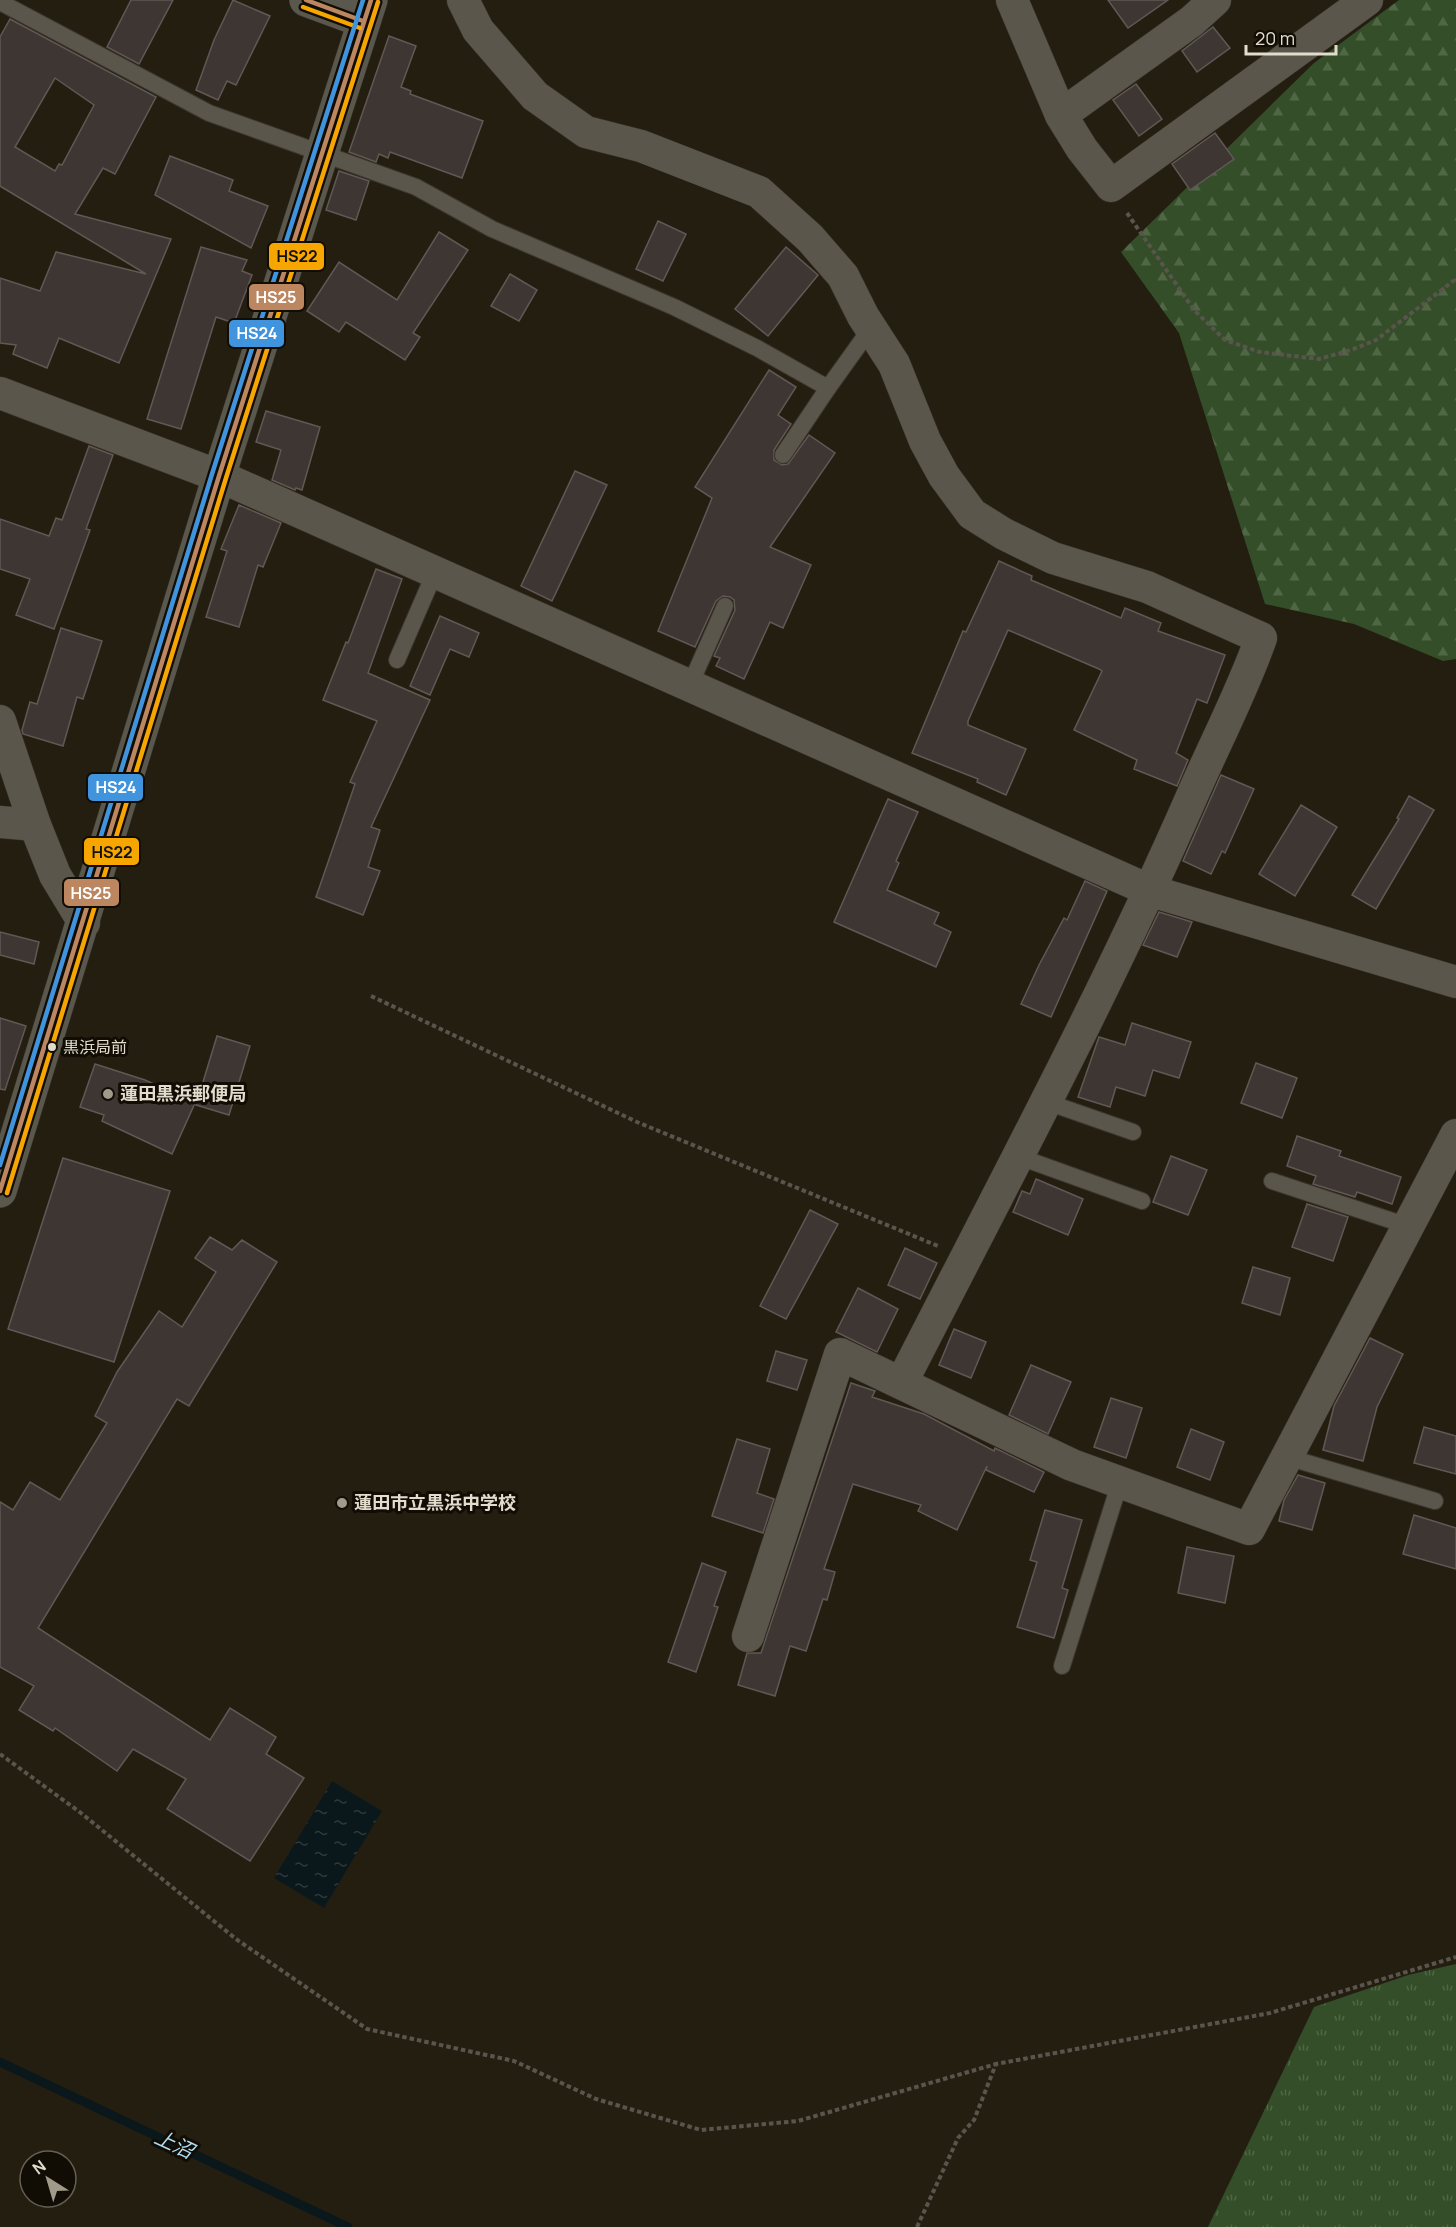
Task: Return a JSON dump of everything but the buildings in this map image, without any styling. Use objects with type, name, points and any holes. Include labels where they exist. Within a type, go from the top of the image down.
[{"type":"main road","points":[[0,1191],[84,923],[219,476],[367,11],[306,0]]},
{"type":"street","points":[[463,0],[478,30],[535,96],[586,132],[641,146],[759,192],[810,238],[843,276],[871,328],[894,364],[925,441],[944,476],[972,514],[1004,534],[1053,558],[1147,587],[1261,638],[1246,681],[1215,744],[1151,891],[902,1382]]},
{"type":"street","points":[[1012,0],[1061,116],[1082,149],[1111,186],[1367,0]]},
{"type":"street","points":[[1061,116],[1192,21],[1215,0]]},
{"type":"street","points":[[0,393],[219,476],[1151,891],[1456,982]]},
{"type":"street","points":[[0,721],[34,825],[55,874],[84,923]]},
{"type":"street","points":[[0,822],[34,825]]},
{"type":"street","points":[[748,1636],[840,1354],[1072,1465],[1249,1529],[1456,1135]]},
{"type":"lane","points":[[0,2],[209,113],[416,187],[492,229],[674,307],[757,348],[828,388]]},
{"type":"lane","points":[[783,455],[871,328]]},
{"type":"lane","points":[[397,660],[435,572]]},
{"type":"lane","points":[[690,685],[725,606]]},
{"type":"lane","points":[[1044,1101],[1133,1132]]},
{"type":"lane","points":[[1017,1156],[1142,1202]]},
{"type":"lane","points":[[1272,1181],[1408,1226]]},
{"type":"lane","points":[[1287,1457],[1435,1501]]},
{"type":"lane","points":[[1062,1666],[1120,1482]]},
{"type":"path","points":[[1111,186],[1162,267],[1194,310],[1225,340],[1260,352],[1319,359],[1351,350],[1376,340],[1456,279]]},
{"type":"path","points":[[371,996],[637,1122],[965,1258]]},
{"type":"path","points":[[0,1754],[81,1813],[236,1939],[367,2029],[514,2061],[596,2099],[701,2130],[798,2121],[996,2064],[1270,2013],[1456,1957]]},
{"type":"path","points":[[916,2227],[958,2138],[974,2120],[996,2064]]},
{"type":"green space","points":[[1399,0],[1456,0],[1456,659],[1443,661],[1354,624],[1265,604],[1179,333],[1121,252],[1314,63]]},
{"type":"green space","points":[[1456,1964],[1456,2227],[1208,2227],[1314,2007],[1408,1975]]},
{"type":"water","points":[[332,1781],[382,1811],[324,1908],[274,1878]]},
{"type":"waterway","name":"上沼","points":[[0,2062],[348,2227]]},
{"type":"transit line","name":"HS25","points":[[306,0],[363,21]]},
{"type":"transit line","name":"HS24","points":[[0,1165],[212,474],[363,0]]},
{"type":"transit line","name":"HS25","points":[[0,1191],[219,476],[371,0]]},
{"type":"transit line","name":"HS22","points":[[7,1193],[226,478],[378,2]]},
{"type":"transit line","name":"HS22","points":[[303,7],[360,28]]},
{"type":"place","name":"黒浜局前","points":[[52,1047]]},
{"type":"place","name":"蓮田黒浜郵便局","points":[[108,1094]]},
{"type":"place","name":"蓮田市立黒浜中学校","points":[[342,1503]]}]
